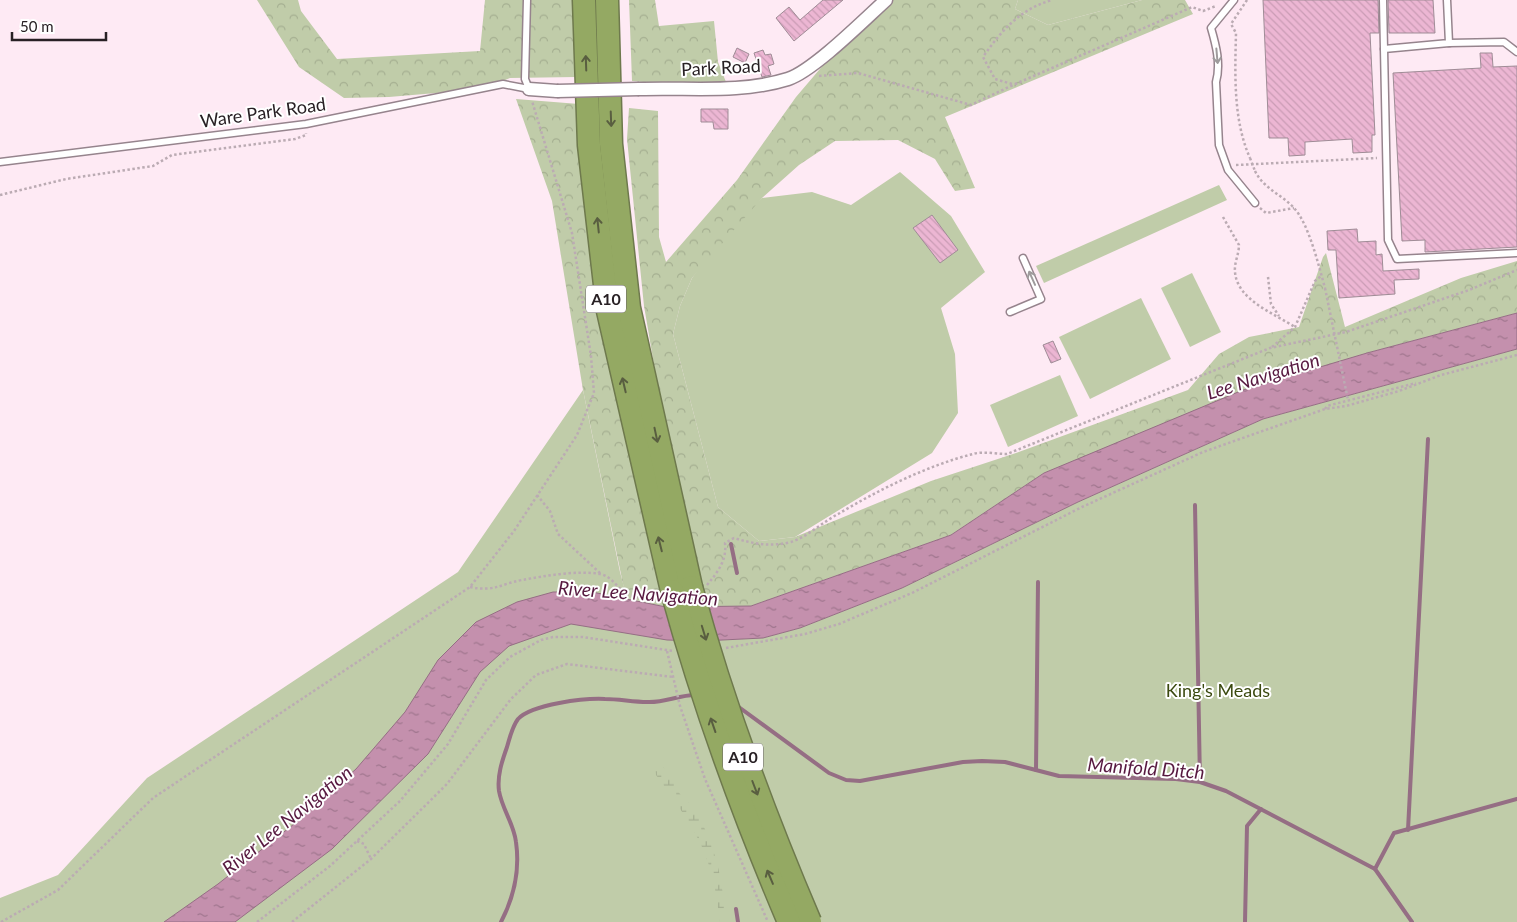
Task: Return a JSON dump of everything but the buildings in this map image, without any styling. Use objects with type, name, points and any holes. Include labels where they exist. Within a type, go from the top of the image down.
[{"type":"highway","name":"A10","points":[[584,0],[589,145],[608,311],[682,592],[720,689],[748,770],[810,922]]},
{"type":"highway","name":"A10","points":[[606,0],[611,144],[629,308],[682,592],[704,699],[731,779],[789,922]]},
{"type":"street","name":"Park Road","points":[[529,89],[557,92],[639,89],[703,90],[756,85],[789,79],[813,65],[886,0]]},
{"type":"lane","points":[[527,0],[524,79],[529,89]]},
{"type":"lane","points":[[1234,0],[1222,12],[1211,28],[1217,52],[1218,75],[1216,82],[1219,145],[1227,166],[1255,203]]},
{"type":"lane","points":[[1383,0],[1388,240],[1397,259],[1517,253]]},
{"type":"lane","points":[[1448,0],[1449,43]]},
{"type":"lane","points":[[1384,49],[1449,43],[1504,42],[1517,52]]},
{"type":"lane","name":"Ware Park Road","points":[[0,162],[306,124],[503,84],[529,89]]},
{"type":"lane","points":[[1010,312],[1041,299],[1023,258]]},
{"type":"path","points":[[1013,84],[995,79],[984,57],[1003,29],[1038,4],[1052,0]]},
{"type":"path","points":[[1231,24],[1247,0]]},
{"type":"path","points":[[819,76],[858,73],[971,106],[1013,84],[1192,8],[1203,11],[1218,5],[1236,33],[1238,116],[1244,144],[1260,182],[1294,208],[1302,221],[1322,275],[1348,400]]},
{"type":"path","points":[[1,922],[58,890],[153,798],[470,587],[514,531],[577,436],[594,393],[591,356],[572,233],[529,89]]},
{"type":"path","points":[[0,195],[66,179],[153,166],[172,155],[295,139],[306,136],[306,124]]},
{"type":"path","points":[[1227,166],[1386,157]]},
{"type":"path","points":[[1255,203],[1266,213],[1294,208]]},
{"type":"path","points":[[1224,217],[1239,245],[1234,270],[1236,281],[1242,291],[1257,304],[1295,327]]},
{"type":"path","points":[[537,495],[550,511],[558,534],[601,574],[616,583],[623,591],[633,596],[682,592],[720,570],[726,553],[724,542],[734,538],[756,544],[775,545],[793,542],[840,512],[891,485],[974,453],[1007,454],[1270,348],[1346,332],[1469,290],[1517,270]]},
{"type":"path","points":[[1270,348],[1295,327],[1315,281],[1322,275]]},
{"type":"path","points":[[1268,277],[1271,304],[1280,317]]},
{"type":"path","points":[[723,648],[797,636],[839,624],[912,593],[1082,507],[1203,452],[1325,409],[1346,406],[1517,355]]},
{"type":"path","points":[[1325,409],[1327,406],[1411,382],[1418,383]]},
{"type":"path","points":[[470,587],[483,589],[499,588],[521,580],[569,573],[601,574]]},
{"type":"path","points":[[257,922],[330,866],[400,802],[448,744],[486,680],[510,657],[541,640],[553,637],[583,637],[667,652],[677,651]]},
{"type":"path","points":[[667,652],[680,706],[705,780],[768,922]]},
{"type":"path","points":[[292,922],[371,859],[447,784],[511,699],[536,675],[567,664],[673,677]]},
{"type":"path","points":[[357,841],[364,844],[371,859]]},
{"type":"green space","points":[[257,0],[298,0],[301,11],[337,59],[480,51],[485,0],[574,0],[576,77],[510,78],[483,89],[389,97],[344,98],[299,67]]},
{"type":"green space","points":[[629,0],[655,0],[659,26],[714,21],[718,62],[726,82],[684,86],[632,81]]},
{"type":"green space","points":[[891,0],[1018,0],[1015,9],[1048,25],[1142,0],[1185,0],[1193,14],[945,117],[975,188],[955,191],[935,159],[898,140],[835,141],[799,165],[762,198],[692,278],[680,306],[673,334],[718,507],[759,541],[795,537],[931,481],[1016,453],[1188,390],[1219,354],[1249,337],[1299,327],[1326,253],[1345,327],[1461,278],[1517,261],[1517,313],[1367,353],[1044,473],[951,535],[751,606],[706,608],[672,470],[644,306],[627,139],[629,108],[658,111],[659,237],[666,262],[737,180],[796,97],[825,63]]},
{"type":"green space","points":[[1018,0],[1142,0],[1048,25],[1015,9]]},
{"type":"green space","points":[[516,99],[579,104],[600,330],[666,607],[627,598],[583,390],[552,201]]},
{"type":"green space","points":[[900,172],[951,216],[985,272],[941,308],[955,354],[958,413],[932,453],[795,537],[759,541],[718,507],[673,334],[680,306],[692,278],[732,223],[762,198],[812,192],[851,205]]},
{"type":"green space","points":[[1219,185],[1227,200],[1044,283],[1036,266]]},
{"type":"green space","points":[[1192,273],[1221,332],[1190,347],[1161,288]]},
{"type":"green space","points":[[1141,298],[1171,359],[1090,399],[1059,337]]},
{"type":"green space","name":"King's Meads","points":[[1517,349],[1517,922],[0,922],[0,898],[58,875],[147,778],[458,572],[583,390],[627,598],[666,607],[702,641],[763,638],[800,628],[902,588],[1078,502],[1263,419]]},
{"type":"green space","points":[[1060,375],[1078,416],[1008,447],[990,405]]},
{"type":"green space","points":[[658,765],[668,772],[680,793],[693,808],[708,835],[723,891],[726,922],[720,922],[713,878],[700,843],[682,811],[656,775],[655,768]]},
{"type":"water","points":[[1517,313],[1517,349],[1263,419],[1078,502],[902,588],[800,628],[763,638],[702,641],[667,640],[571,624],[509,646],[480,672],[428,754],[332,849],[235,922],[164,922],[218,884],[294,824],[356,769],[405,712],[438,660],[476,622],[517,602],[553,592],[592,592],[666,607],[751,606],[951,535],[1044,473],[1243,390],[1367,353]]},
{"type":"waterway","points":[[1408,830],[1428,439]]},
{"type":"waterway","points":[[1195,505],[1200,782]]},
{"type":"waterway","points":[[731,544],[737,573]]},
{"type":"waterway","points":[[1036,770],[1038,582]]},
{"type":"waterway","points":[[501,922],[513,893],[517,852],[513,829],[499,791],[499,774],[510,736],[518,719],[535,709],[572,701],[605,699],[653,702],[695,695]]},
{"type":"waterway","name":"Manifold Ditch","points":[[736,705],[829,773],[846,780],[860,781],[963,762],[982,761],[1005,762],[1059,776],[1176,779],[1200,782],[1226,791],[1375,869],[1394,833],[1517,799]]},
{"type":"waterway","points":[[1245,922],[1247,826],[1261,809]]},
{"type":"waterway","points":[[1375,869],[1412,922]]},
{"type":"waterway","points":[[736,909],[738,922]]},
{"type":"water label","name":"Lee Navigation","points":[[1263,376]]},
{"type":"water label","name":"River Lee Navigation","points":[[638,593]]},
{"type":"water label","name":"River Lee Navigation","points":[[287,820]]}]
